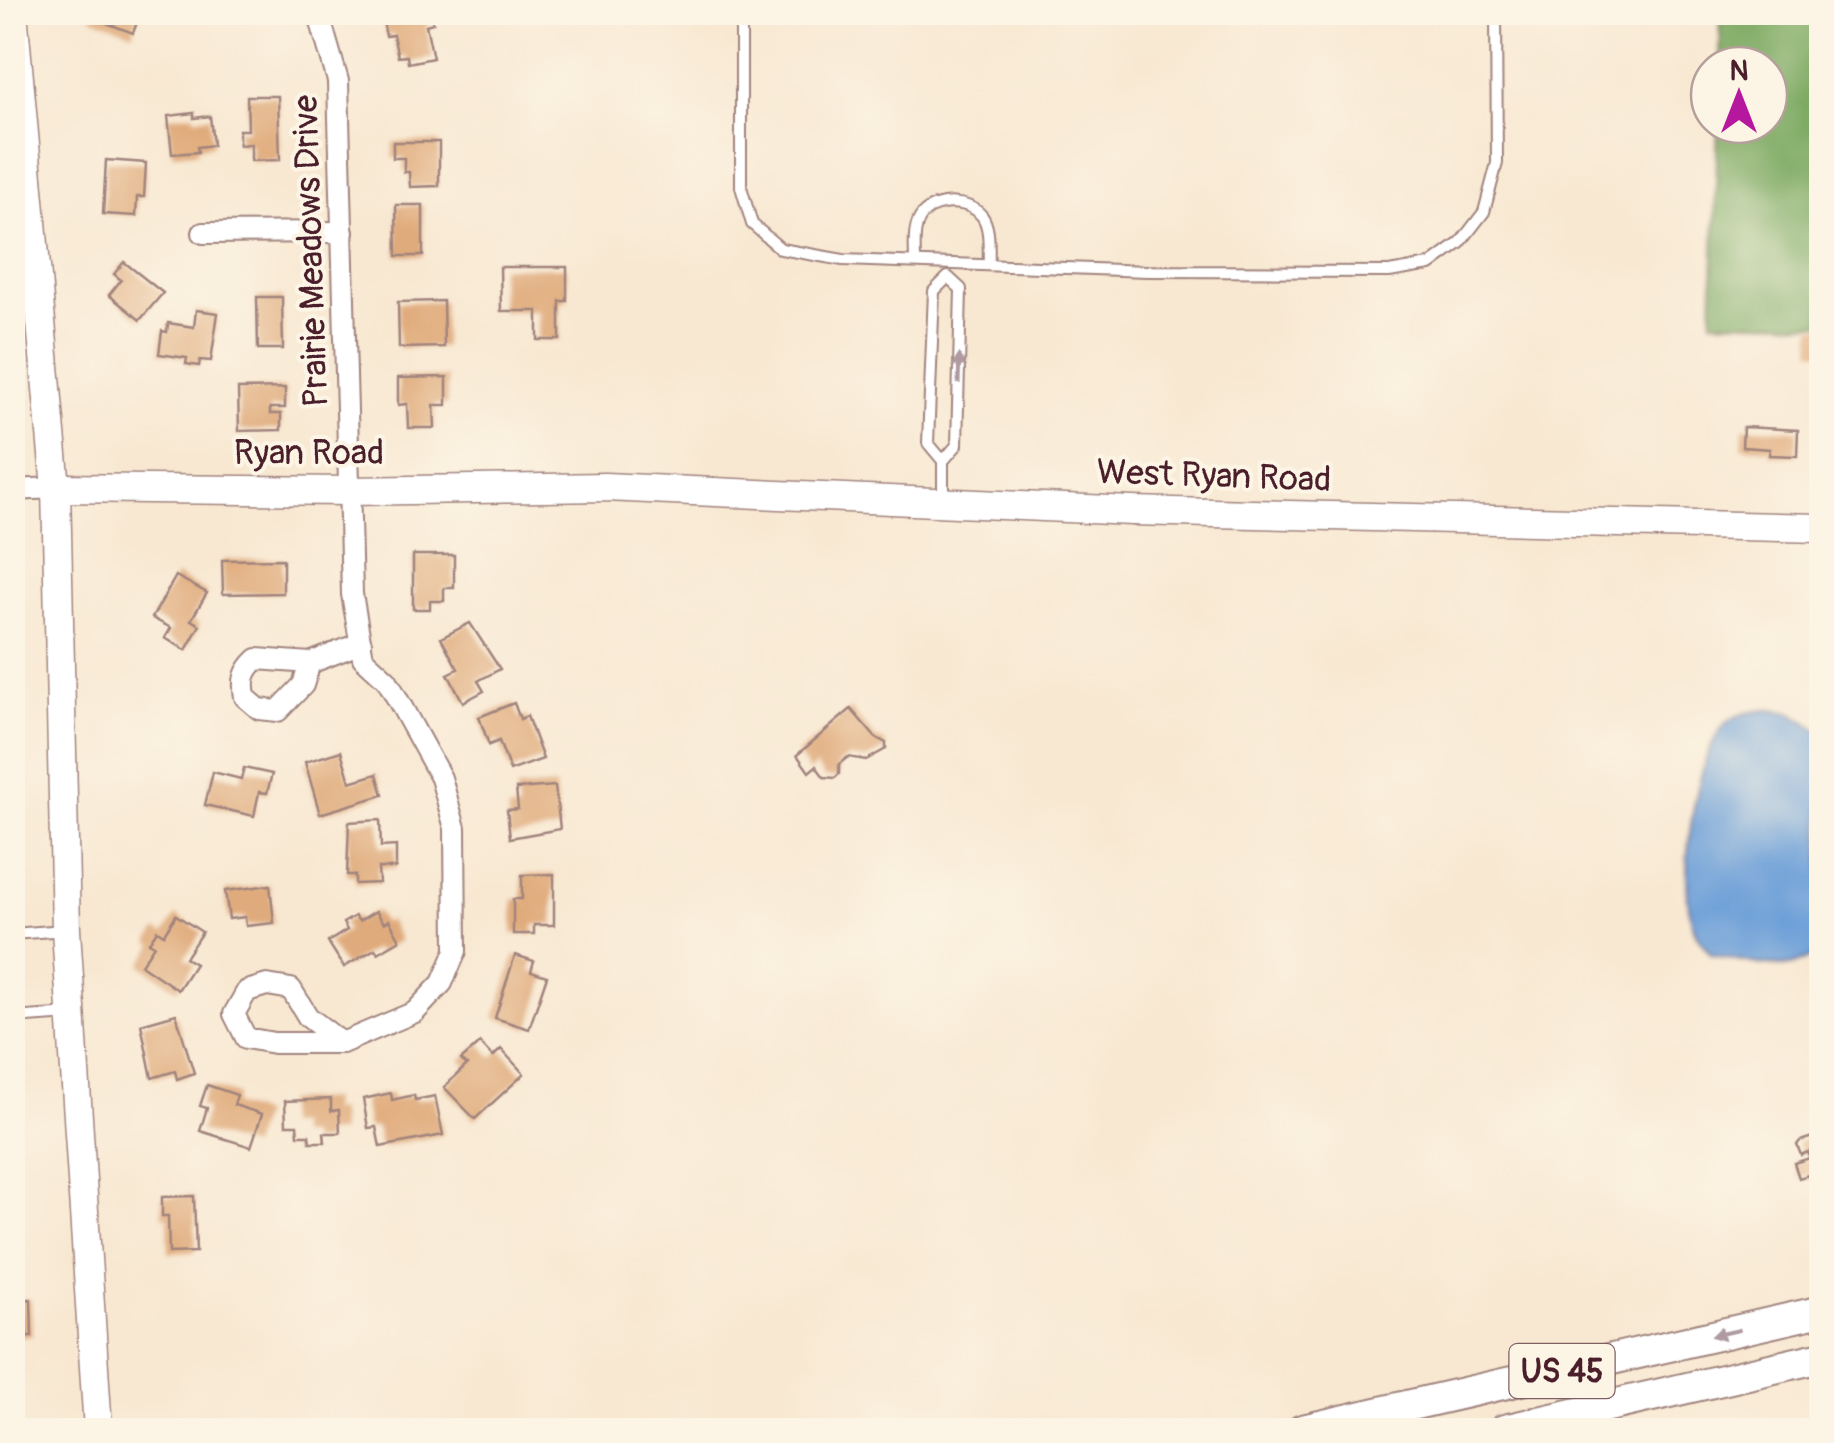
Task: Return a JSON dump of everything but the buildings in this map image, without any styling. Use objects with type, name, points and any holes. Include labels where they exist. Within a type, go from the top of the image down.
[{"type":"main road","name":"US 45","points":[[1302,1430],[1822,1311]]},
{"type":"main road","name":"US 45","points":[[1504,1430],[1822,1357]]},
{"type":"street","points":[[13,12],[56,488],[66,930],[98,1430]]},
{"type":"street","name":"Prairie Meadows Drive","points":[[318,12],[338,81],[352,594],[361,643]]},
{"type":"street","points":[[203,232],[342,232]]},
{"type":"street","name":"Ryan Road","points":[[12,490],[604,487]]},
{"type":"street","name":"West Ryan Road","points":[[604,487],[1132,511],[1822,528]]},
{"type":"street","points":[[310,663],[361,643],[364,658],[387,680],[441,778],[454,828],[456,951],[442,983],[415,1012],[342,1043],[274,1044],[246,1038],[234,1014],[247,991],[267,985],[291,989],[308,1017],[342,1043]]},
{"type":"lane","points":[[741,12],[741,187],[752,224],[780,249],[818,258],[1147,271],[1333,272],[1389,272],[1430,265],[1460,244],[1484,212],[1497,163],[1496,12]]},
{"type":"lane","points":[[915,261],[916,230],[924,214],[944,204],[962,204],[981,214],[987,227],[990,264]]},
{"type":"lane","points":[[943,502],[943,461],[957,444],[962,290],[948,277],[948,262]]},
{"type":"lane","points":[[943,461],[928,444],[934,290],[948,277]]},
{"type":"lane","points":[[12,934],[66,930]]},
{"type":"lane","points":[[12,1018],[71,1014]]},
{"type":"green space","points":[[1721,13],[1821,13],[1821,324],[1712,321],[1717,145],[1789,145],[1789,45],[1720,45]]},
{"type":"water","points":[[1770,710],[1792,713],[1821,732],[1821,956],[1782,966],[1711,954],[1697,935],[1688,891],[1690,830],[1711,747],[1731,719]]}]
